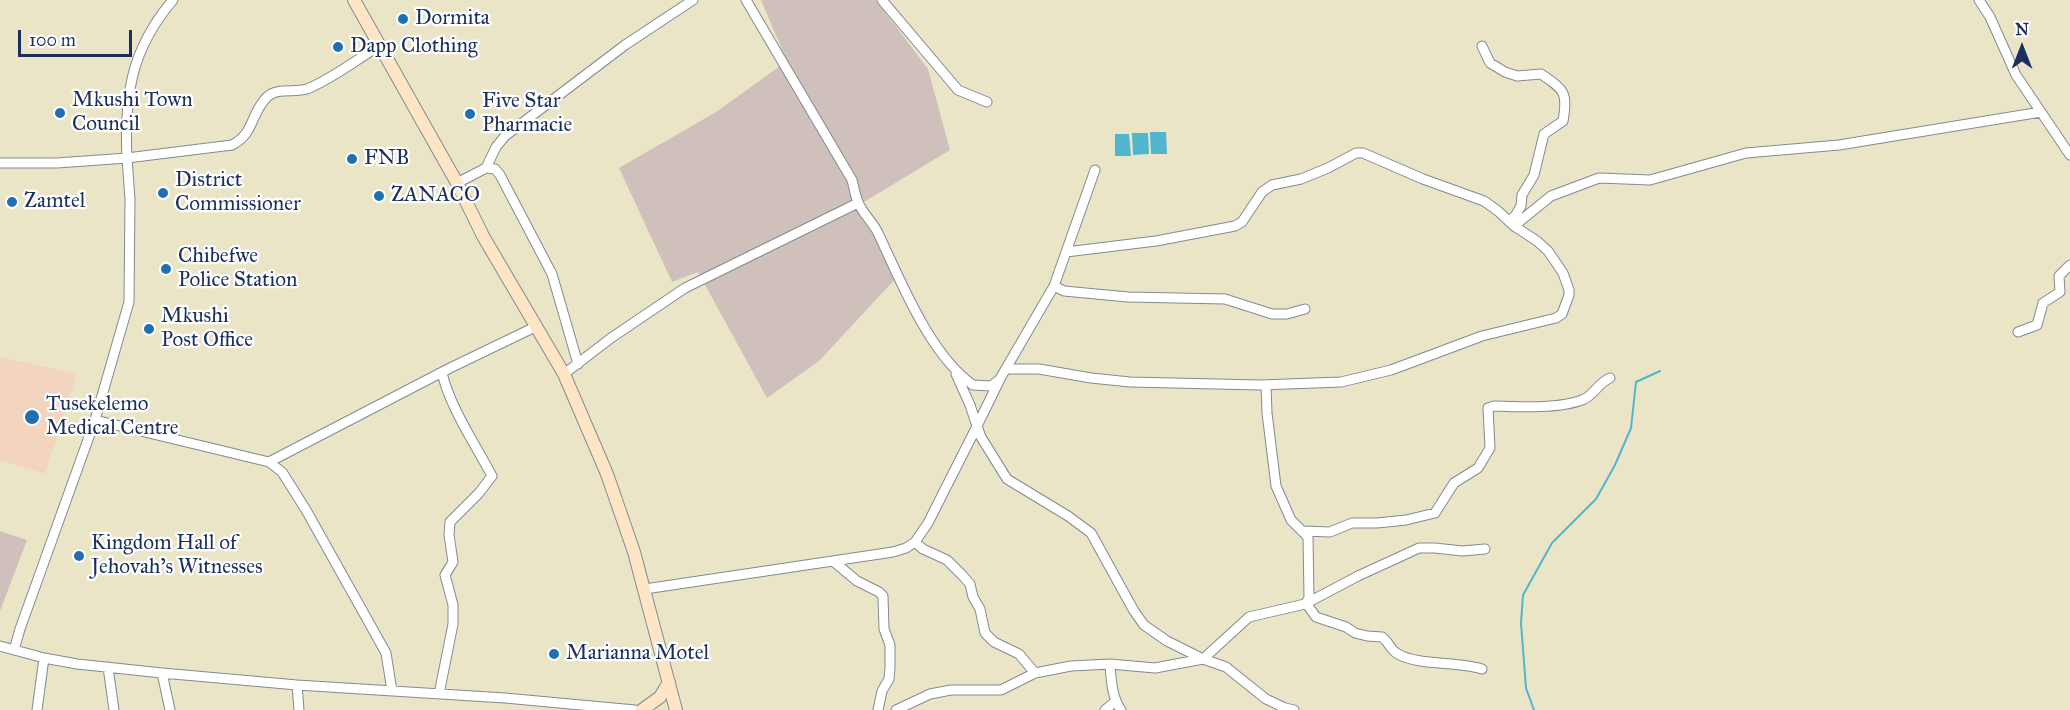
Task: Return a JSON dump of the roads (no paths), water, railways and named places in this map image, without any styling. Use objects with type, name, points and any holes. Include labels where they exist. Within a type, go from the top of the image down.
[{"type":"main road","points":[[354,0],[457,183],[483,236],[564,374],[607,474],[645,588],[676,710]]},
{"type":"main road","points":[[642,710],[652,705],[660,697],[669,682]]},
{"type":"street","points":[[14,650],[95,420],[129,302],[130,199],[126,115],[131,78],[140,50],[173,0]]},
{"type":"street","points":[[457,183],[486,168],[496,147],[505,136],[625,45],[693,0]]},
{"type":"street","points":[[746,0],[852,180],[858,203],[876,230],[929,335],[949,361],[973,385],[991,386],[1004,373],[1039,369],[1130,382],[1266,385],[1341,382],[1391,370],[1482,336],[1544,322],[1562,314],[1569,295],[1568,282],[1542,245],[1511,224],[1484,201],[1423,179],[1363,153],[1356,153],[1301,179],[1272,185],[1262,192],[1242,222],[1235,226],[1156,241],[1066,252]]},
{"type":"street","points":[[882,0],[958,90],[987,102]]},
{"type":"street","points":[[1979,0],[1990,17],[2016,75],[2070,155]]},
{"type":"street","points":[[0,163],[57,163],[127,158],[232,145],[243,140],[256,113],[268,96],[282,91],[299,91],[315,86],[379,46]]},
{"type":"street","points":[[1482,46],[1493,66],[1515,76],[1541,74],[1561,87],[1565,98],[1564,120],[1544,134],[1534,174],[1522,195],[1520,208],[1511,224]]},
{"type":"street","points":[[1511,224],[1551,196],[1599,178],[1650,180],[1746,153],[1839,145],[2041,112]]},
{"type":"street","points":[[486,168],[495,170],[500,175],[552,274],[578,364]]},
{"type":"street","points":[[645,588],[893,552],[915,542],[928,523],[1004,373],[1054,286],[1095,170]]},
{"type":"street","points":[[564,374],[611,338],[685,288],[858,203]]},
{"type":"street","points":[[2018,332],[2037,325],[2043,303],[2060,292],[2059,276],[2070,265]]},
{"type":"street","points":[[1054,286],[1064,291],[1128,297],[1226,299],[1280,315],[1305,309]]},
{"type":"street","points":[[269,462],[442,372],[535,327]]},
{"type":"street","points":[[949,361],[961,382],[981,437],[1007,479],[1091,532],[1134,612],[1144,625],[1167,641],[1203,659],[1226,667],[1266,699],[1294,710]]},
{"type":"street","points":[[439,694],[453,624],[453,605],[445,575],[453,562],[448,534],[450,522],[479,493],[492,476],[456,409],[444,384],[442,372]]},
{"type":"street","points":[[1303,531],[1330,532],[1352,523],[1406,520],[1436,513],[1454,483],[1478,468],[1490,448],[1488,408],[1547,406],[1583,400],[1597,386],[1610,378]]},
{"type":"street","points":[[1266,385],[1276,486],[1291,520],[1308,537],[1309,598],[1306,603]]},
{"type":"street","points":[[95,420],[269,462],[282,472],[306,510],[386,653],[392,691]]},
{"type":"street","points":[[282,472],[286,455]]},
{"type":"street","points":[[915,542],[923,549],[947,560],[963,576],[970,584],[973,597],[980,609],[985,633],[994,642],[1019,654],[1035,673]]},
{"type":"street","points":[[896,710],[910,702],[941,692],[1001,690],[1035,673],[1071,666],[1110,664],[1155,668],[1203,659],[1249,617],[1306,603],[1419,548],[1462,551],[1485,549]]},
{"type":"street","points":[[833,561],[857,581],[883,596],[884,629],[891,645],[890,668],[889,679],[882,691],[878,710]]},
{"type":"street","points":[[1306,603],[1316,617],[1346,627],[1355,633],[1382,637],[1399,655],[1426,662],[1467,664],[1482,669]]},
{"type":"street","points":[[0,646],[44,658],[162,673],[635,710]]},
{"type":"street","points":[[37,710],[44,658]]},
{"type":"street","points":[[1105,710],[1119,705],[1112,683],[1110,664]]},
{"type":"street","points":[[108,667],[114,710]]},
{"type":"street","points":[[162,673],[170,710]]},
{"type":"street","points":[[297,685],[299,710]]},
{"type":"water","points":[[1150,132],[1166,132],[1167,154],[1151,154]]},
{"type":"water","points":[[1132,133],[1148,133],[1149,154],[1133,155]]},
{"type":"water","points":[[1115,134],[1129,134],[1131,156],[1115,156]]},
{"type":"waterway","points":[[1534,710],[1526,688],[1521,623],[1523,595],[1552,543],[1596,499],[1615,465],[1631,428],[1636,382],[1660,371]]},
{"type":"place","name":"Dormita","points":[[403,19]]},
{"type":"place","name":"Dapp Clothing","points":[[338,47]]},
{"type":"place","name":"Mkushi Town Council","points":[[60,113]]},
{"type":"place","name":"Five Star Pharmacie","points":[[470,114]]},
{"type":"place","name":"FNB","points":[[352,159]]},
{"type":"place","name":"District Commissioner","points":[[163,193]]},
{"type":"place","name":"ZANACO","points":[[379,196]]},
{"type":"place","name":"Zamtel","points":[[12,202]]},
{"type":"place","name":"Chibefwe Police Station","points":[[166,269]]},
{"type":"place","name":"Mkushi Post Office","points":[[149,329]]},
{"type":"place","name":"Tusekelemo Medical Centre","points":[[32,417]]},
{"type":"place","name":"Kingdom Hall of Jehovah's Witnesses","points":[[79,556]]},
{"type":"place","name":"Marianna Motel","points":[[554,654]]}]
